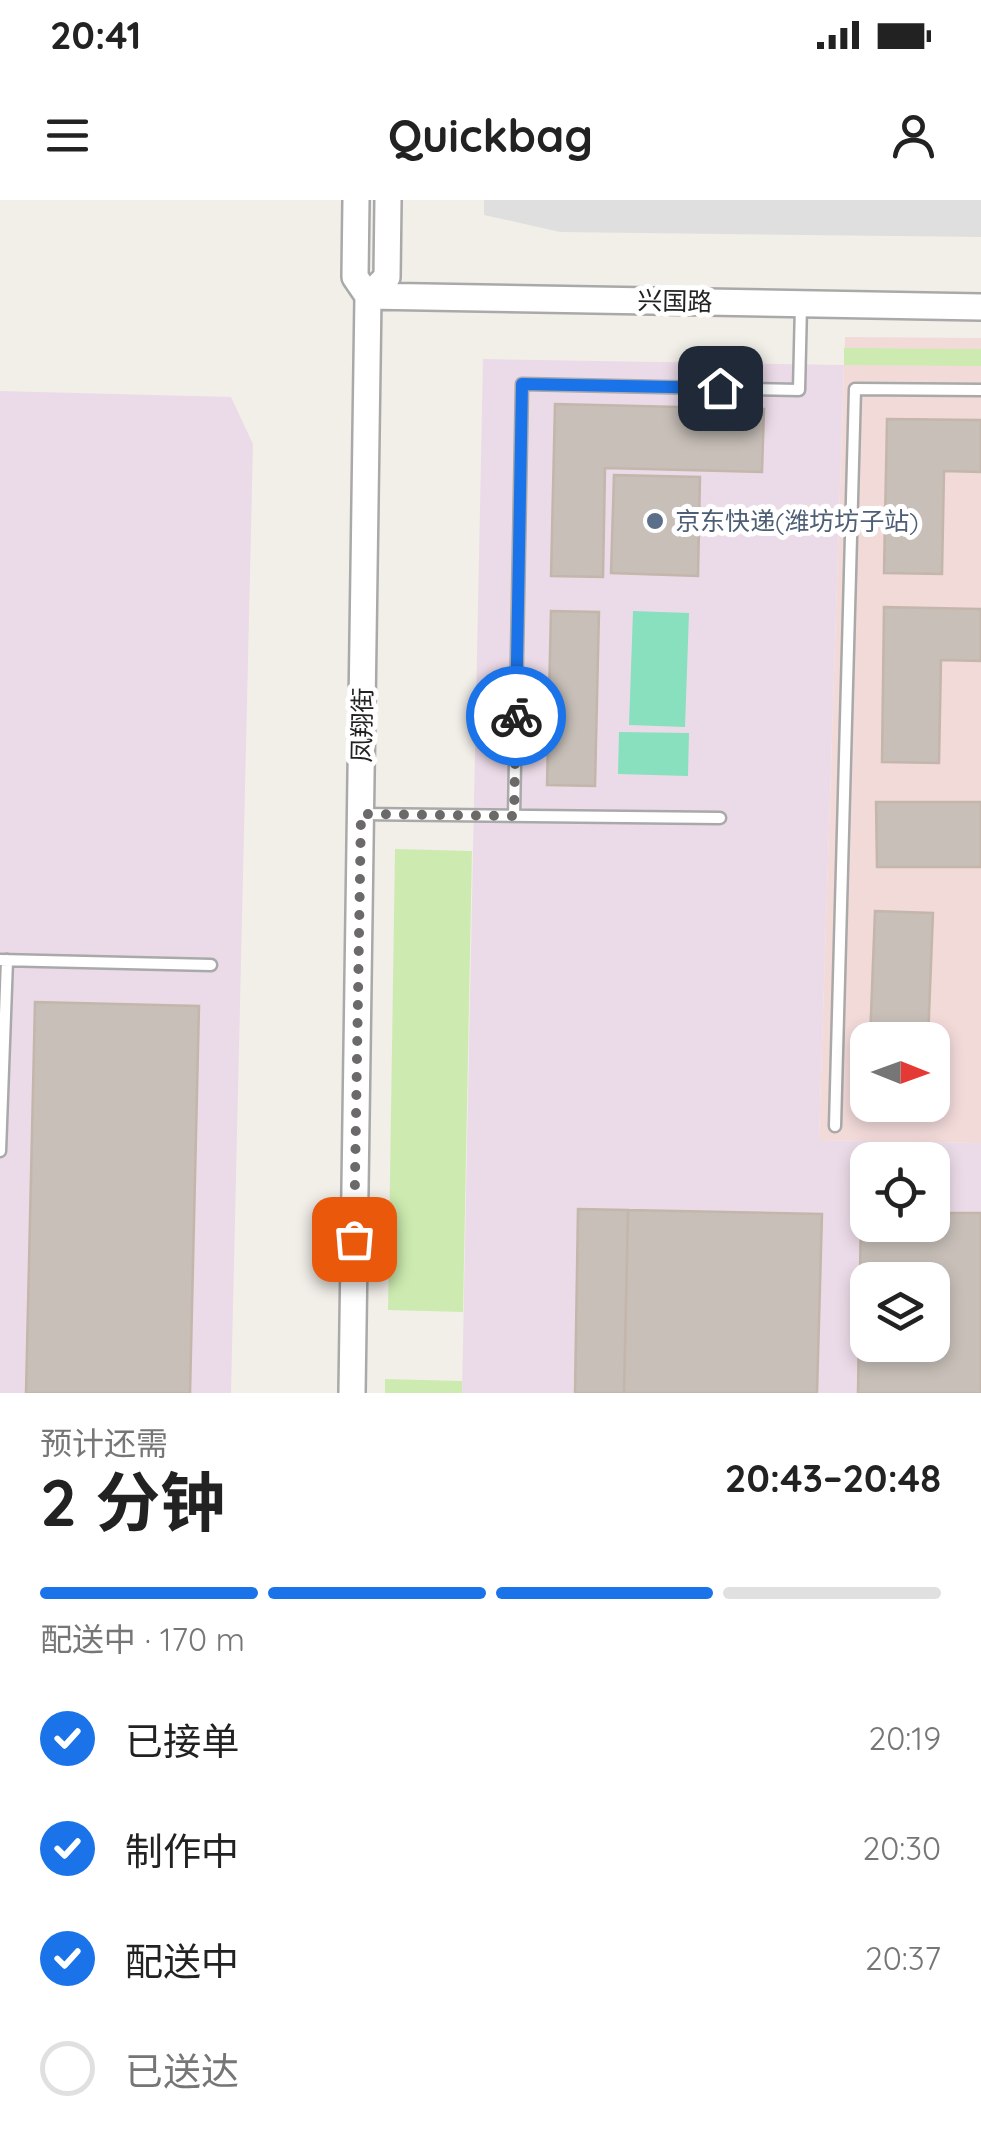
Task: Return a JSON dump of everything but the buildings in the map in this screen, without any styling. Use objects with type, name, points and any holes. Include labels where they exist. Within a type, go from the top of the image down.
[{"type":"street","name":"凤翔街","points":[[352,1393],[368,296],[355,277],[356,200]]},
{"type":"street","name":"凤翔街","points":[[368,296],[387,277],[388,200]]},
{"type":"street","name":"兴国路","points":[[368,296],[981,306]]},
{"type":"lane","points":[[514,816],[522,384],[799,390],[801,304]]},
{"type":"lane","points":[[835,1126],[855,390],[981,390]]},
{"type":"lane","points":[[361,814],[720,818]]},
{"type":"lane","points":[[0,1151],[3,960],[211,965]]},
{"type":"shaded area","points":[[484,200],[981,200],[981,237],[560,232],[484,215]]},
{"type":"shaded area","points":[[845,337],[981,338],[981,1143],[819,1140]]},
{"type":"shaded area","points":[[483,359],[844,365],[819,1140],[927,1142],[850,1142],[850,1242],[950,1242],[950,1142],[981,1143],[981,1393],[462,1393]]},
{"type":"shaded area","points":[[0,391],[231,397],[253,444],[231,1393],[0,1393]]},
{"type":"green space","points":[[844,348],[981,349],[981,366],[844,365]]},
{"type":"green space","points":[[633,611],[689,613],[685,727],[629,725]]},
{"type":"green space","points":[[619,732],[689,733],[688,776],[618,774]]},
{"type":"green space","points":[[395,849],[472,851],[463,1312],[388,1310]]},
{"type":"green space","points":[[385,1379],[462,1381],[462,1393],[385,1393]]},
{"type":"way so far","points":[[354,1239],[361,814],[514,816],[516,716]]},
{"type":"place","name":"京东快递(潍坊坊子站)","points":[[655,521]]},
{"type":"route","points":[[516,716],[522,384],[720,388]]}]
